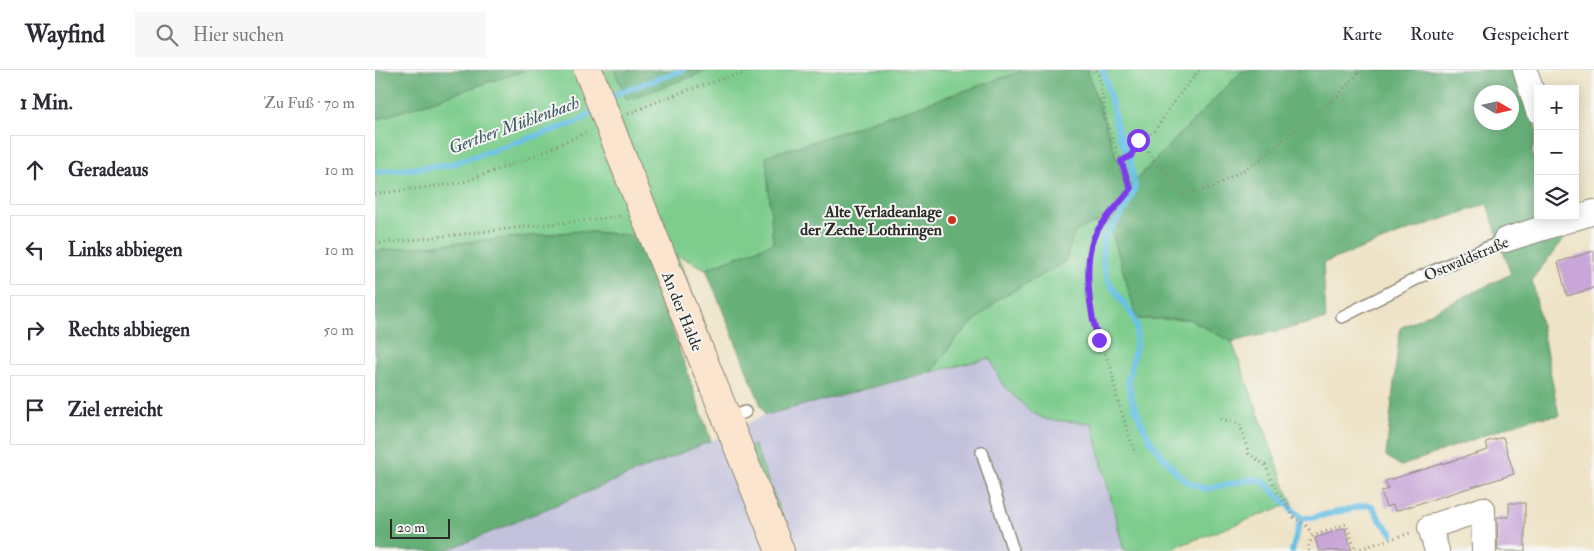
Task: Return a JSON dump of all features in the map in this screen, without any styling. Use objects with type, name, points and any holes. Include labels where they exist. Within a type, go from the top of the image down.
[{"type":"street","name":"An der Halde","points":[[588,70],[643,211],[736,415],[780,551]]},
{"type":"street","points":[[1525,70],[1534,98]]},
{"type":"street","name":"Ostwaldstraße","points":[[1579,216],[1594,212]]},
{"type":"street","name":"Ostwaldstraße","points":[[1505,240],[1564,220]]},
{"type":"street","points":[[1437,551],[1430,527],[1483,509],[1483,551]]},
{"type":"lane","name":"Ostwaldstraße","points":[[1342,317],[1422,276],[1505,240]]},
{"type":"lane","points":[[982,452],[1013,551]]},
{"type":"path","points":[[620,118],[663,98],[756,70]]},
{"type":"path","points":[[1096,70],[1099,76],[1107,124],[1131,189],[1096,233],[1090,254],[1089,294],[1093,325],[1111,368],[1117,398],[1135,454]]},
{"type":"path","points":[[1121,161],[1131,156],[1138,140],[1155,132],[1173,103],[1199,70]]},
{"type":"path","points":[[1138,140],[1185,194],[1213,187],[1256,163],[1338,95],[1361,70]]},
{"type":"path","points":[[375,194],[460,183],[525,160],[594,129]]},
{"type":"path","points":[[375,244],[633,214],[643,211]]},
{"type":"path","points":[[1221,420],[1240,424],[1249,454],[1265,465],[1277,492],[1293,517],[1307,526],[1313,536]]},
{"type":"path","points":[[1309,551],[1308,547],[1313,536],[1346,524],[1356,551],[1430,527]]},
{"type":"shaded area","points":[[991,358],[1002,384],[1047,420],[1092,423],[1124,551],[445,551],[711,441],[765,415]]},
{"type":"green space","points":[[375,70],[525,70],[375,120]]},
{"type":"green space","points":[[525,70],[1026,70],[767,156],[773,243],[706,269],[677,255],[727,380],[725,382],[640,236],[581,231],[375,251],[375,120]]},
{"type":"green space","points":[[614,70],[710,70],[627,100]]},
{"type":"green space","points":[[1026,70],[1087,70],[1127,189],[1243,70],[1520,70],[1534,119],[1532,152],[1534,158],[1534,220],[1554,220],[1564,239],[1532,279],[1559,416],[1531,418],[1401,466],[1386,456],[1400,328],[1511,274],[1487,204],[1323,263],[1326,319],[1232,342],[1189,319],[1137,319],[1108,218],[1074,232],[1065,262],[1000,298],[957,337],[932,372],[765,415],[706,269],[773,243],[766,156]]},
{"type":"green space","points":[[1087,70],[1243,70],[1127,189]]},
{"type":"green space","points":[[1108,218],[1137,319],[1189,319],[1232,342],[1293,505],[1287,505],[1165,551],[1124,551],[1092,423],[1047,420],[1031,412],[1002,384],[990,358],[932,372],[957,337],[1000,298],[1065,262],[1074,232]]},
{"type":"green space","points":[[581,231],[640,236],[711,441],[445,551],[375,551],[375,251]]},
{"type":"green space","points":[[754,445],[796,551],[791,551],[750,447]]},
{"type":"building","points":[[1594,251],[1594,288],[1567,296],[1558,262]]},
{"type":"building","points":[[1503,437],[1514,474],[1395,511],[1393,505],[1386,507],[1381,491],[1388,489],[1385,481],[1488,450],[1486,442]]},
{"type":"building","points":[[1509,503],[1525,503],[1525,551],[1498,551],[1497,517],[1509,517]]},
{"type":"building","points":[[1345,528],[1352,551],[1319,551],[1315,538]]},
{"type":"waterway","name":"Gerther Mühlenbach","points":[[607,102],[621,92],[683,70]]},
{"type":"waterway","points":[[1103,70],[1118,132],[1130,160],[1135,188],[1127,207],[1104,237],[1102,253],[1104,269],[1110,284],[1133,316],[1137,329],[1136,345],[1128,381],[1132,400],[1151,442],[1187,482],[1205,489],[1253,479],[1264,482],[1301,518],[1311,518],[1367,505],[1372,506],[1380,520],[1392,533]]},
{"type":"waterway","name":"Gerther Mühlenbach","points":[[375,172],[449,165],[580,121],[596,109]]},
{"type":"waterway","points":[[1292,551],[1301,518]]},
{"type":"place","name":"Alte Verladeanlage der Zeche Lothringen","points":[[952,220]]},
{"type":"route","points":[[1099,340],[1093,325],[1089,294],[1090,254],[1096,233],[1131,189],[1121,161],[1131,156],[1138,140]]}]
